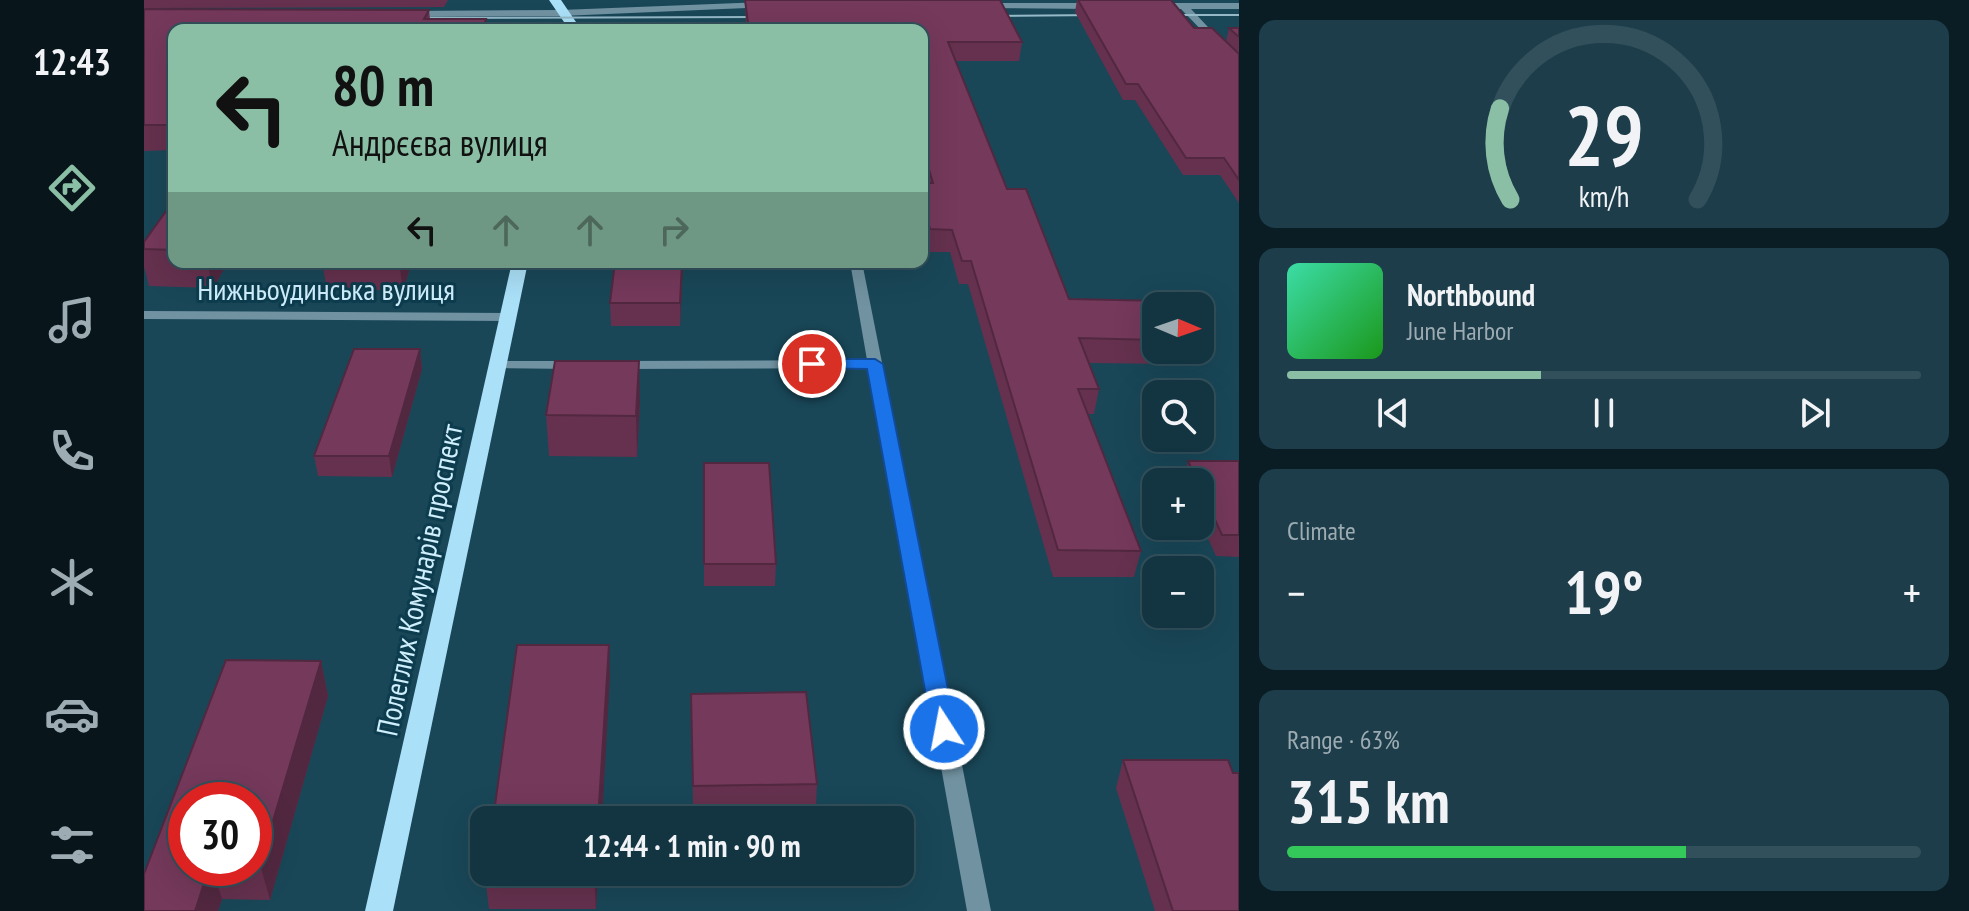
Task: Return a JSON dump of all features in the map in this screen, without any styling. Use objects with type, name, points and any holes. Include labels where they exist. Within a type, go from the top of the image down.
[{"type":"main road","points":[[555,0],[568,24]]},
{"type":"main road","name":"Полеглих Комунарів проспект","points":[[379,911],[519,268]]},
{"type":"street","points":[[392,14],[561,13],[778,5]]},
{"type":"street","points":[[965,5],[1105,6]]},
{"type":"street","points":[[1152,6],[1239,6]]},
{"type":"street","points":[[1183,6],[1239,66]]},
{"type":"street","points":[[857,268],[979,911]]},
{"type":"street","name":"Нижньоудинська вулиця","points":[[144,315],[508,317]]},
{"type":"street","points":[[497,365],[875,364]]},
{"type":"building","points":[[745,0],[1000,0],[1022,42],[948,42],[1007,189],[1026,189],[1069,299],[1142,301],[1142,340],[1079,338],[1099,389],[1078,389],[1141,551],[1058,550],[971,261],[962,261],[952,230],[930,229],[928,222],[928,183],[933,183],[928,166],[928,24],[748,24]]},
{"type":"building","points":[[1078,0],[1171,0],[1194,28],[1212,28],[1239,54],[1239,180],[1224,158],[1186,158],[1138,84],[1126,84]]},
{"type":"building","points":[[144,9],[429,10],[424,19],[486,19],[484,24],[168,24],[168,125],[144,125]]},
{"type":"building","points":[[1229,28],[1239,28],[1239,37]]},
{"type":"building","points":[[168,208],[168,250],[144,249],[144,242]]},
{"type":"building","points":[[614,268],[682,268],[680,303],[610,303]]},
{"type":"building","points":[[354,349],[420,349],[389,456],[314,456]]},
{"type":"building","points":[[555,361],[639,361],[636,416],[546,415]]},
{"type":"building","points":[[1188,461],[1239,461],[1239,535],[1222,535],[1214,518],[1214,468],[1191,468]]},
{"type":"building","points":[[704,463],[769,463],[776,564],[704,564]]},
{"type":"building","points":[[517,645],[609,645],[599,806],[495,806]]},
{"type":"building","points":[[226,660],[321,661],[272,824],[272,782],[179,782]]},
{"type":"building","points":[[806,692],[817,784],[693,786],[691,694]]},
{"type":"building","points":[[1123,760],[1228,760],[1233,773],[1239,773],[1239,911],[1173,911]]},
{"type":"building","points":[[168,811],[168,886],[203,886],[195,911],[144,911],[144,874]]},
{"type":"tram line","points":[[987,16],[1099,15]]},
{"type":"tram line","points":[[1163,15],[1239,15]]},
{"type":"tram line","points":[[407,18],[767,17]]},
{"type":"route","points":[[812,364],[875,364],[944,729]]}]
